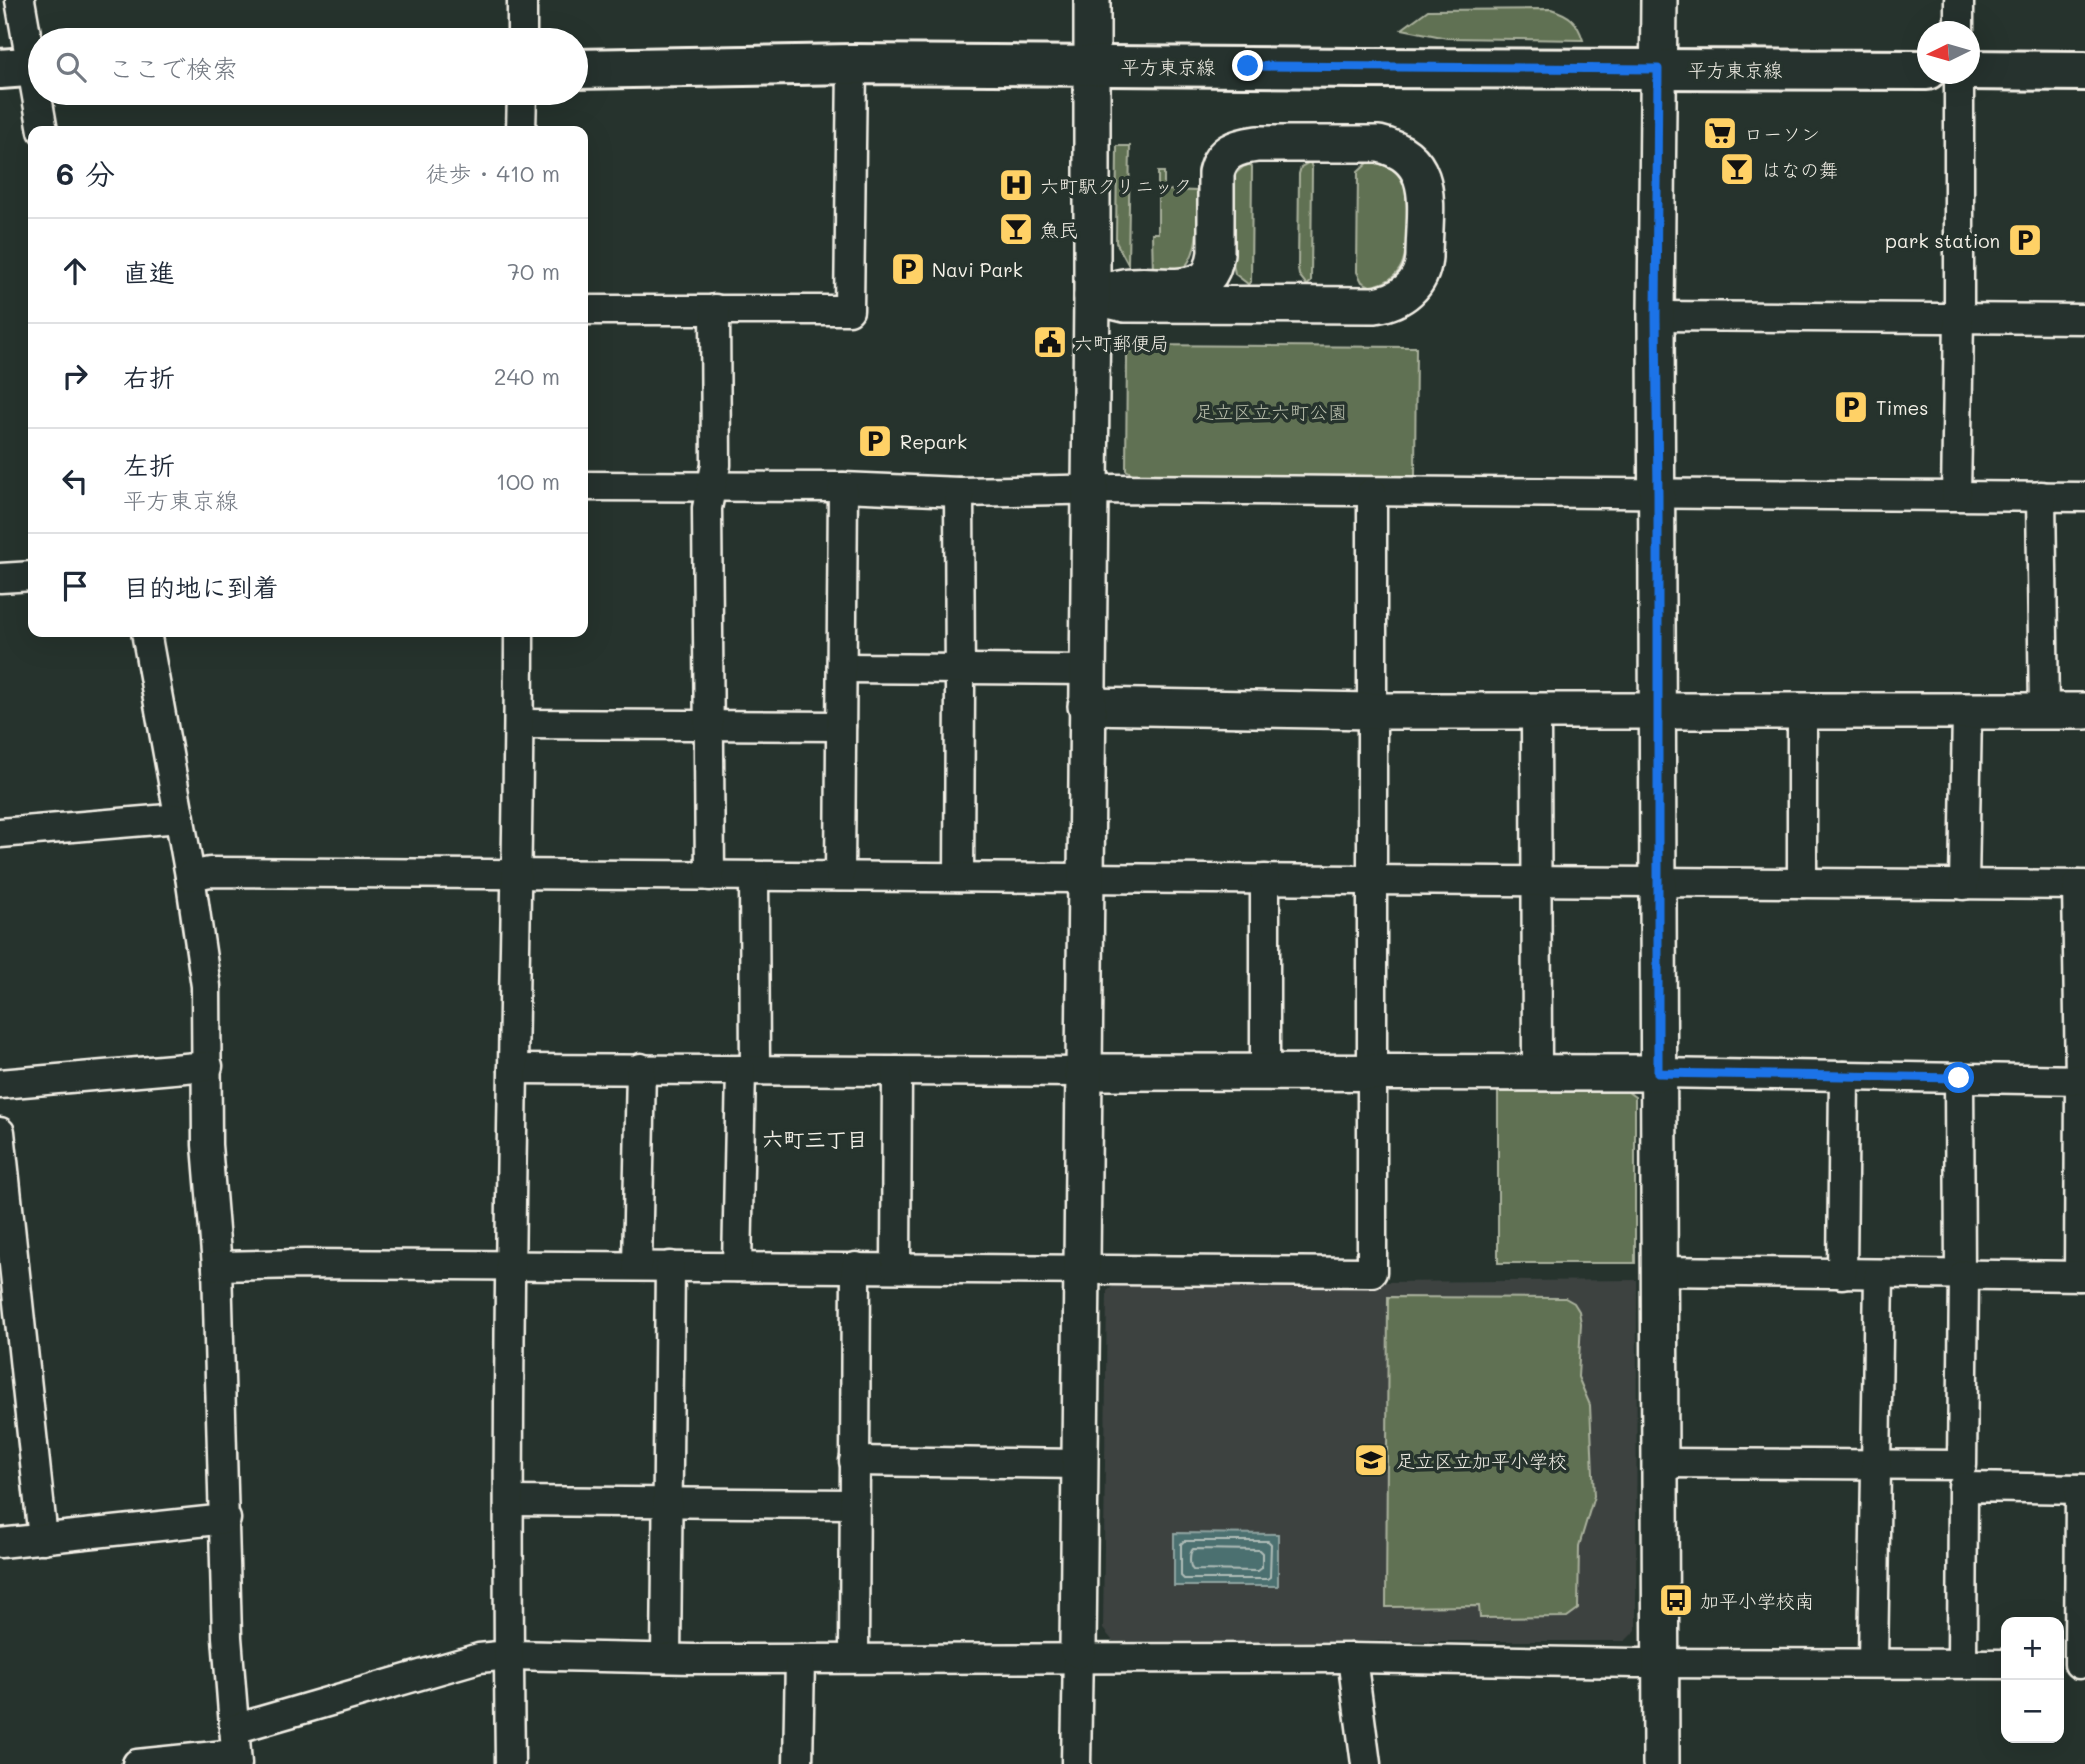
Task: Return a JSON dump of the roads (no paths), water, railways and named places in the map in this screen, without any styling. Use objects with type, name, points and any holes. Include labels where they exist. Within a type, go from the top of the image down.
[{"type":"main road","name":"平方東京線","points":[[588,69],[852,64],[1917,70]]},
{"type":"main road","points":[[1980,70],[2085,71]]},
{"type":"street","points":[[20,0],[24,67]]},
{"type":"street","points":[[522,28],[523,0]]},
{"type":"street","points":[[1076,1764],[1081,1464],[1092,0]]},
{"type":"street","points":[[1659,0],[1656,316],[1661,1764]]},
{"type":"street","points":[[1959,0],[1959,21]]},
{"type":"street","points":[[588,310],[849,310],[852,64]]},
{"type":"street","points":[[1956,495],[1959,84]]},
{"type":"street","points":[[35,105],[42,126]]},
{"type":"street","points":[[521,126],[522,105]]},
{"type":"street","points":[[1257,144],[1379,144],[1402,152],[1420,170],[1424,183],[1423,267],[1409,290],[1387,303],[1125,304],[1091,296],[1125,286],[1185,285],[1208,277],[1214,266],[1216,253],[1216,173],[1225,153],[1236,148],[1257,144]]},
{"type":"street","points":[[710,876],[707,508],[716,465],[715,309]]},
{"type":"street","points":[[1656,316],[2085,319]]},
{"type":"street","points":[[588,486],[843,487],[958,492],[1088,490],[2085,497]]},
{"type":"street","points":[[840,876],[843,487]]},
{"type":"street","points":[[958,492],[959,877]]},
{"type":"street","points":[[217,1266],[318,1264],[896,1267],[1372,1272],[1372,492]]},
{"type":"street","points":[[2041,496],[2044,711]]},
{"type":"street","points":[[0,578],[28,576]]},
{"type":"street","points":[[147,637],[190,876],[206,986],[207,1144],[217,1266],[228,1637],[235,1749]]},
{"type":"street","points":[[510,1764],[513,1069],[518,875],[519,637]]},
{"type":"street","points":[[842,668],[1087,670]]},
{"type":"street","points":[[1086,706],[1372,710],[2085,711]]},
{"type":"street","points":[[1536,710],[1538,1072]]},
{"type":"street","points":[[1801,710],[1802,883]]},
{"type":"street","points":[[1964,885],[1967,711]]},
{"type":"street","points":[[519,724],[841,726]]},
{"type":"street","points":[[0,833],[180,818]]},
{"type":"street","points":[[190,876],[210,872],[2081,885],[2082,1276],[1658,1271]]},
{"type":"street","points":[[737,1267],[748,1070],[754,876]]},
{"type":"street","points":[[1265,879],[1265,1072]]},
{"type":"street","points":[[0,1083],[208,1066]]},
{"type":"street","points":[[637,1266],[640,1068]]},
{"type":"street","points":[[513,1069],[1538,1072],[2082,1080]]},
{"type":"street","points":[[896,1267],[897,1071]]},
{"type":"street","points":[[1842,1273],[1844,1076]]},
{"type":"street","points":[[1959,1078],[1962,1663]]},
{"type":"street","points":[[0,1132],[43,1539]]},
{"type":"street","points":[[666,1658],[670,1266]]},
{"type":"street","points":[[854,1658],[856,1267]]},
{"type":"street","points":[[1873,1663],[1879,1274]]},
{"type":"street","points":[[854,1461],[1081,1464]]},
{"type":"street","points":[[1659,1463],[1876,1464],[2082,1489],[2074,1664]]},
{"type":"street","points":[[510,1501],[853,1504]]},
{"type":"street","points":[[0,1543],[226,1518]]},
{"type":"street","points":[[136,1764],[235,1749],[479,1658],[509,1655],[800,1659],[1077,1655],[2001,1664]]},
{"type":"street","points":[[1352,1658],[1366,1764]]},
{"type":"street","points":[[798,1764],[800,1659]]},
{"type":"water","points":[[1174,1533],[1278,1534],[1278,1586],[1174,1586]]},
{"type":"place","name":"ローソン","points":[[1720,133]]},
{"type":"place","name":"はなの舞","points":[[1737,169]]},
{"type":"place","name":"六町駅クリニック","points":[[1016,185]]},
{"type":"place","name":"魚民","points":[[1016,229]]},
{"type":"place","name":"park station","points":[[2025,240]]},
{"type":"place","name":"Navi Park","points":[[908,269]]},
{"type":"place","name":"六町郵便局","points":[[1050,342]]},
{"type":"place","name":"Times","points":[[1851,407]]},
{"type":"place","name":"Repark","points":[[875,441]]},
{"type":"place","name":"足立区立加平小学校","points":[[1371,1460]]},
{"type":"place","name":"加平小学校南","points":[[1676,1600]]},
{"type":"district","name":"六町三丁目","points":[[815,1138]]},
{"type":"park label","name":"足立区立六町公園","points":[[1271,411]]}]
